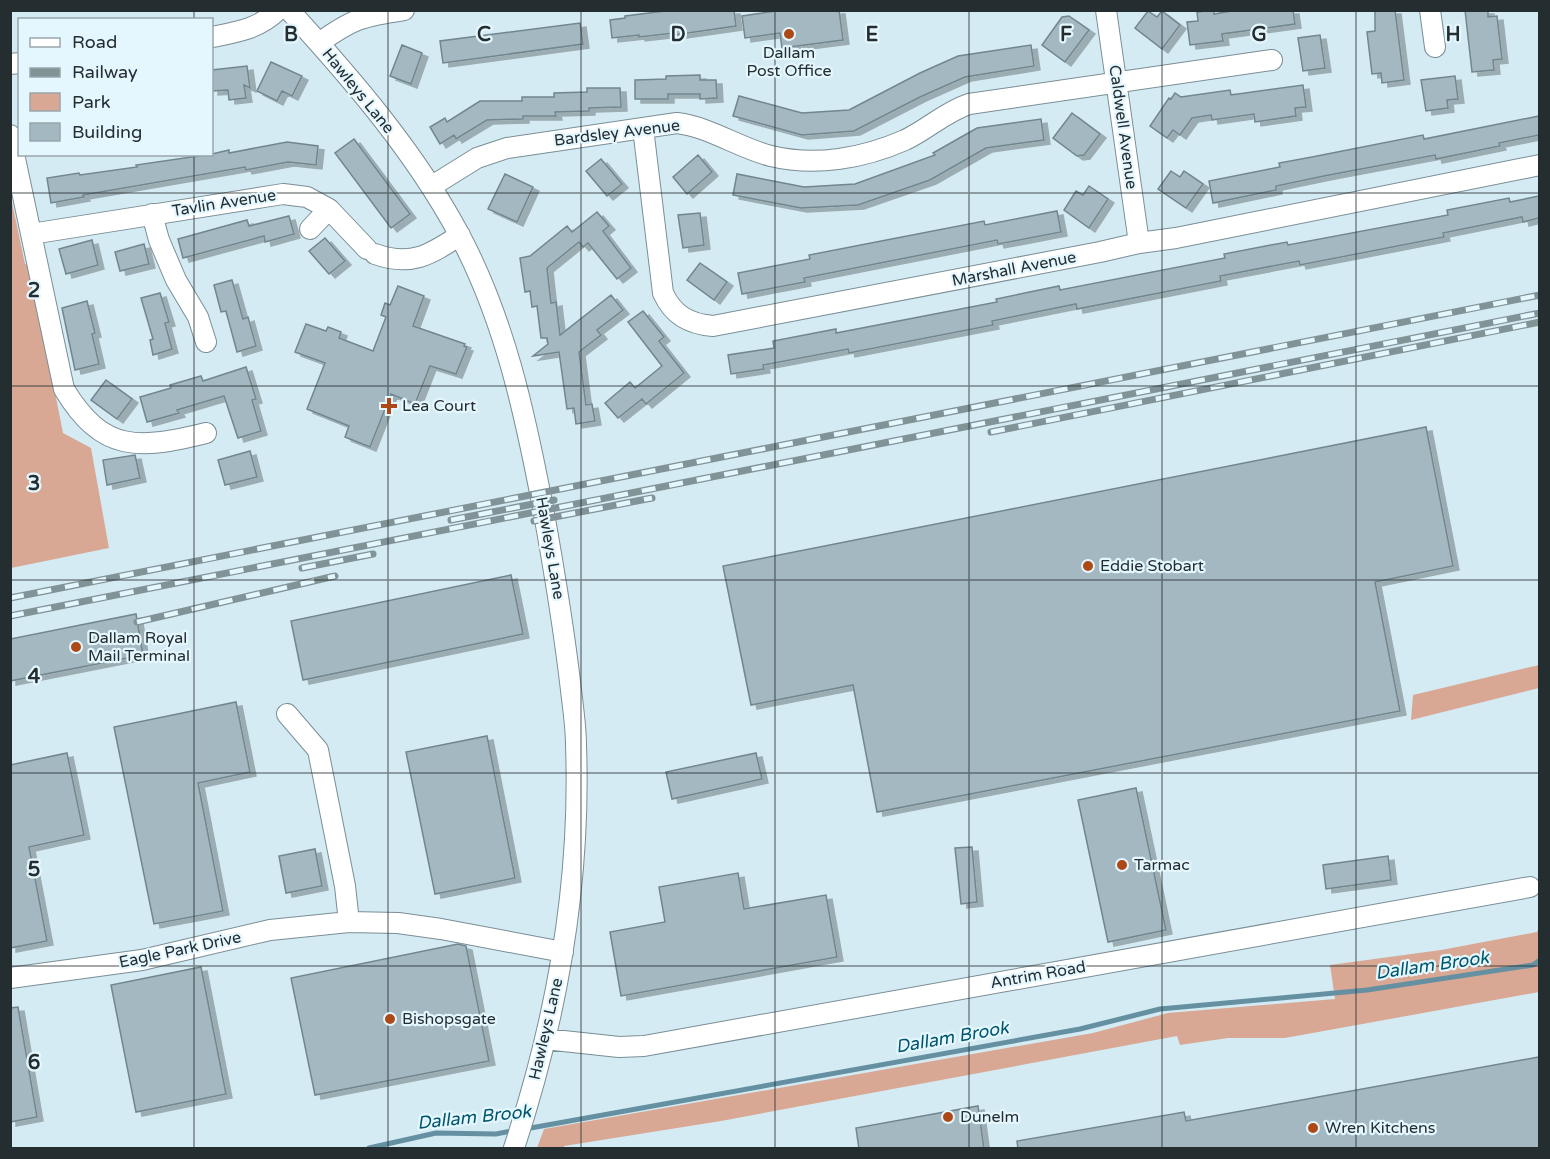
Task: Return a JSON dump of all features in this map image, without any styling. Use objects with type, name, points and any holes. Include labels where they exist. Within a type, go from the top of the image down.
[{"type":"street","points":[[213,37],[262,24],[278,10]]},
{"type":"street","name":"Hawleys Lane","points":[[288,10],[319,43],[386,125],[432,186],[460,235],[479,274],[507,351],[532,453],[557,587],[576,743],[576,825],[573,881],[563,952],[545,1039],[514,1148]]},
{"type":"street","points":[[319,43],[345,24],[360,18],[404,10]]},
{"type":"street","name":"Caldwell Avenue","points":[[1106,10],[1139,243]]},
{"type":"street","points":[[1430,10],[1435,47]]},
{"type":"street","name":"Bardsley Avenue","points":[[432,186],[477,158],[507,148],[677,123],[693,125],[744,149],[773,157],[813,161],[849,158],[906,139],[954,109],[969,104],[1272,60]]},
{"type":"street","name":"Marshall Avenue","points":[[643,128],[663,293],[672,309],[680,316],[700,325],[726,324],[1139,243],[1176,238],[1539,165]]},
{"type":"street","points":[[10,135],[64,389],[86,421],[111,436],[136,444],[166,443],[206,434]]},
{"type":"street","name":"Tavlin Avenue","points":[[31,234],[283,194],[307,197],[329,208],[371,251],[396,260],[421,258],[437,251],[460,235]]},
{"type":"street","points":[[310,229],[329,208]]},
{"type":"street","name":"Tavlin Avenue","points":[[152,214],[159,240],[176,280],[198,317],[206,342]]},
{"type":"street","points":[[286,714],[318,750],[345,886],[348,922]]},
{"type":"street","name":"Antrim Road","points":[[545,1039],[619,1047],[644,1046],[1530,887]]},
{"type":"street","name":"Eagle Park Drive","points":[[10,978],[142,960],[270,930],[348,922],[398,923],[441,929],[563,952]]},
{"type":"green space","points":[[10,193],[25,264],[30,265],[63,433],[91,448],[109,548],[11,568]]},
{"type":"green space","points":[[1539,665],[1539,688],[1411,720],[1413,695]]},
{"type":"green space","points":[[1539,927],[1539,992],[1285,1038],[1228,1038],[1180,1045],[1177,1036],[721,1121],[564,1146],[564,1148],[537,1148],[544,1129],[1093,1033],[1168,1013],[1335,999],[1330,965],[1441,950],[1537,932]]},
{"type":"building","points":[[673,10],[734,10],[736,26],[674,35],[674,33],[612,38],[610,20]]},
{"type":"building","points":[[782,10],[839,10],[843,40],[782,48],[780,33],[745,38],[742,16]]},
{"type":"building","points":[[1214,10],[1214,14],[1237,10],[1293,10],[1295,24],[1222,34],[1223,41],[1190,45],[1187,22],[1198,21],[1197,12]]},
{"type":"building","points":[[1375,10],[1395,10],[1404,80],[1382,83],[1381,73],[1372,74],[1367,32],[1375,31]]},
{"type":"building","points":[[1465,10],[1488,10],[1488,17],[1497,16],[1502,59],[1493,60],[1494,70],[1472,72]]},
{"type":"building","points":[[1148,11],[1157,17],[1162,11],[1180,25],[1162,49],[1135,28]]},
{"type":"building","points":[[1069,16],[1089,30],[1065,62],[1042,45],[1062,17]]},
{"type":"building","points":[[580,23],[583,44],[443,63],[440,41]]},
{"type":"building","points":[[1320,35],[1325,68],[1303,71],[1298,38]]},
{"type":"building","points":[[402,45],[422,53],[411,84],[390,76]]},
{"type":"building","points":[[1031,45],[1034,66],[965,77],[854,131],[802,135],[733,116],[739,96],[802,113],[849,110],[958,56]]},
{"type":"building","points":[[271,62],[302,76],[292,96],[282,91],[277,101],[257,91]]},
{"type":"building","points":[[247,66],[250,88],[244,85],[246,98],[229,100],[228,90],[213,91],[213,70]]},
{"type":"building","points":[[700,75],[700,80],[716,80],[717,98],[700,99],[700,94],[668,94],[668,99],[635,99],[635,80]]},
{"type":"building","points":[[1455,76],[1458,99],[1447,100],[1448,108],[1426,111],[1421,80]]},
{"type":"building","points":[[1303,85],[1306,107],[1295,108],[1296,116],[1255,122],[1254,114],[1212,120],[1211,115],[1192,118],[1180,135],[1173,130],[1167,138],[1150,126],[1175,93],[1181,97],[1230,90],[1231,95]]},
{"type":"building","points":[[587,88],[620,88],[621,107],[555,112],[556,116],[523,116],[523,119],[487,120],[456,139],[454,135],[440,144],[430,127],[445,118],[447,122],[480,101],[522,101],[522,97],[554,97],[554,93],[587,92]]},
{"type":"building","points":[[1072,113],[1100,134],[1084,155],[1077,156],[1053,138]]},
{"type":"building","points":[[1539,116],[1539,135],[1499,143],[1500,146],[1436,159],[1435,155],[1324,176],[1276,186],[1276,190],[1213,203],[1209,181],[1280,167],[1279,163],[1423,135],[1424,139]]},
{"type":"building","points":[[1041,119],[1044,140],[986,148],[930,180],[858,205],[801,208],[733,195],[737,174],[804,187],[855,184],[935,155],[933,153],[977,128]]},
{"type":"building","points":[[354,139],[410,214],[391,228],[335,153]]},
{"type":"building","points":[[287,142],[318,146],[316,165],[288,162],[246,170],[245,167],[83,195],[84,197],[51,203],[47,178],[137,167],[136,165],[198,156],[213,156],[213,154],[229,150],[229,153]]},
{"type":"building","points":[[698,155],[712,172],[687,194],[673,177]]},
{"type":"building","points":[[601,159],[622,184],[607,196],[586,171]]},
{"type":"building","points":[[1171,171],[1180,177],[1184,171],[1203,184],[1186,208],[1158,189]]},
{"type":"building","points":[[505,174],[533,187],[517,222],[488,209]]},
{"type":"building","points":[[1089,186],[1108,199],[1089,228],[1064,210],[1076,191],[1083,195]]},
{"type":"building","points":[[1539,196],[1539,218],[1523,222],[1522,217],[1443,233],[1444,237],[1300,265],[1299,261],[1220,276],[1221,281],[1077,309],[1076,304],[992,321],[993,325],[849,353],[848,349],[763,365],[764,369],[731,374],[728,355],[774,348],[773,341],[836,329],[836,333],[997,302],[996,299],[1059,286],[1060,290],[1225,258],[1224,254],[1287,242],[1288,245],[1448,215],[1447,210],[1509,198],[1510,202]]},
{"type":"building","points":[[1057,211],[1061,232],[998,244],[997,240],[804,278],[805,282],[742,294],[738,273],[810,259],[809,255],[984,221],[985,225]]},
{"type":"building","points":[[597,212],[609,226],[603,231],[631,268],[617,279],[588,243],[583,247],[579,242],[547,268],[551,303],[556,302],[560,335],[611,295],[623,310],[597,330],[601,335],[579,352],[586,405],[592,404],[595,421],[576,424],[574,408],[567,409],[559,352],[533,356],[548,344],[547,338],[541,338],[537,306],[532,307],[530,291],[525,292],[520,258],[530,256],[567,226],[572,232]]},
{"type":"building","points":[[700,213],[704,245],[683,248],[678,215]]},
{"type":"building","points":[[289,216],[294,234],[265,242],[264,236],[183,258],[178,239],[247,220],[249,226]]},
{"type":"building","points":[[325,238],[345,261],[329,274],[309,251]]},
{"type":"building","points":[[92,240],[98,265],[66,274],[59,249]]},
{"type":"building","points":[[144,244],[149,264],[120,271],[115,252]]},
{"type":"building","points":[[700,263],[727,282],[714,300],[687,280]]},
{"type":"building","points":[[232,280],[243,319],[248,317],[256,346],[237,352],[226,311],[221,312],[214,285]]},
{"type":"building","points":[[398,286],[424,296],[413,326],[465,344],[464,346],[467,347],[456,374],[430,366],[415,404],[391,394],[370,447],[345,437],[349,426],[307,409],[325,363],[295,352],[306,324],[326,331],[328,327],[341,332],[339,338],[373,351],[386,317],[381,315],[385,303],[390,305]]},
{"type":"building","points":[[160,293],[169,322],[165,323],[172,349],[153,355],[150,340],[153,339],[141,298]]},
{"type":"building","points":[[87,301],[95,333],[92,334],[99,364],[75,370],[62,308]]},
{"type":"building","points":[[643,311],[664,337],[659,341],[684,373],[646,404],[642,399],[618,418],[605,403],[630,382],[635,388],[662,366],[628,322]]},
{"type":"building","points":[[246,367],[256,399],[252,400],[261,431],[238,438],[224,396],[147,422],[140,397],[201,376],[203,381]]},
{"type":"building","points":[[106,380],[132,399],[117,419],[91,400]]},
{"type":"building","points":[[1426,427],[1453,566],[1375,582],[1400,711],[877,812],[853,685],[751,705],[723,566]]},
{"type":"building","points":[[250,451],[257,477],[225,485],[218,460]]},
{"type":"building","points":[[135,455],[140,478],[107,485],[103,460]]},
{"type":"building","points":[[511,575],[523,634],[303,680],[291,621]]},
{"type":"building","name":"Dallam Royal Mail Terminal","points":[[136,614],[143,655],[10,681],[10,639]]},
{"type":"building","points":[[236,702],[250,772],[198,783],[223,911],[154,924],[114,727]]},
{"type":"building","points":[[487,736],[515,878],[435,894],[406,752]]},
{"type":"building","points":[[67,753],[84,835],[29,847],[47,941],[10,948],[10,765]]},
{"type":"building","points":[[756,753],[762,779],[672,799],[666,772]]},
{"type":"building","name":"Tarmac","points":[[1136,788],[1166,930],[1108,942],[1078,800]]},
{"type":"building","points":[[972,847],[977,902],[961,904],[955,848]]},
{"type":"building","points":[[315,849],[322,886],[286,893],[279,856]]},
{"type":"building","points":[[1388,856],[1391,880],[1326,889],[1323,865]]},
{"type":"building","points":[[738,873],[744,909],[826,895],[837,957],[621,996],[610,932],[665,922],[659,887]]},
{"type":"building","name":"Bishopsgate","points":[[458,944],[466,946],[489,1061],[315,1095],[291,978]]},
{"type":"building","points":[[201,967],[226,1094],[136,1112],[111,985]]},
{"type":"building","points":[[18,1007],[37,1117],[10,1122],[10,1008]]},
{"type":"building","points":[[1539,1057],[1539,1149],[1018,1149],[1017,1141],[1184,1112],[1186,1121]]},
{"type":"building","name":"Dunelm","points":[[978,1106],[984,1149],[859,1149],[856,1128]]},
{"type":"waterway","name":"Dallam Brook","points":[[525,1129],[1080,1029],[1160,1009],[1367,990],[1533,965],[1540,960]]},
{"type":"waterway","name":"Dallam Brook","points":[[369,1148],[436,1133],[496,1134],[516,1130]]},
{"type":"railway","points":[[10,598],[1540,295]]},
{"type":"railway","points":[[10,616],[1540,313]]},
{"type":"railway","points":[[991,432],[1540,322]]},
{"type":"railway","points":[[534,521],[652,498]]},
{"type":"railway","points":[[451,520],[554,500]]},
{"type":"railway","points":[[302,568],[373,554]]},
{"type":"railway","points":[[137,622],[335,576]]},
{"type":"place","name":"Dallam Post Office","points":[[789,34]]},
{"type":"place","name":"Lea Court","points":[[389,406]]},
{"type":"place","name":"Eddie Stobart","points":[[1088,566]]},
{"type":"place","name":"Dallam Royal Mail Terminal","points":[[76,647]]},
{"type":"place","name":"Tarmac","points":[[1122,865]]},
{"type":"place","name":"Bishopsgate","points":[[390,1019]]},
{"type":"place","name":"Dunelm","points":[[948,1117]]},
{"type":"place","name":"Wren Kitchens","points":[[1313,1128]]}]
